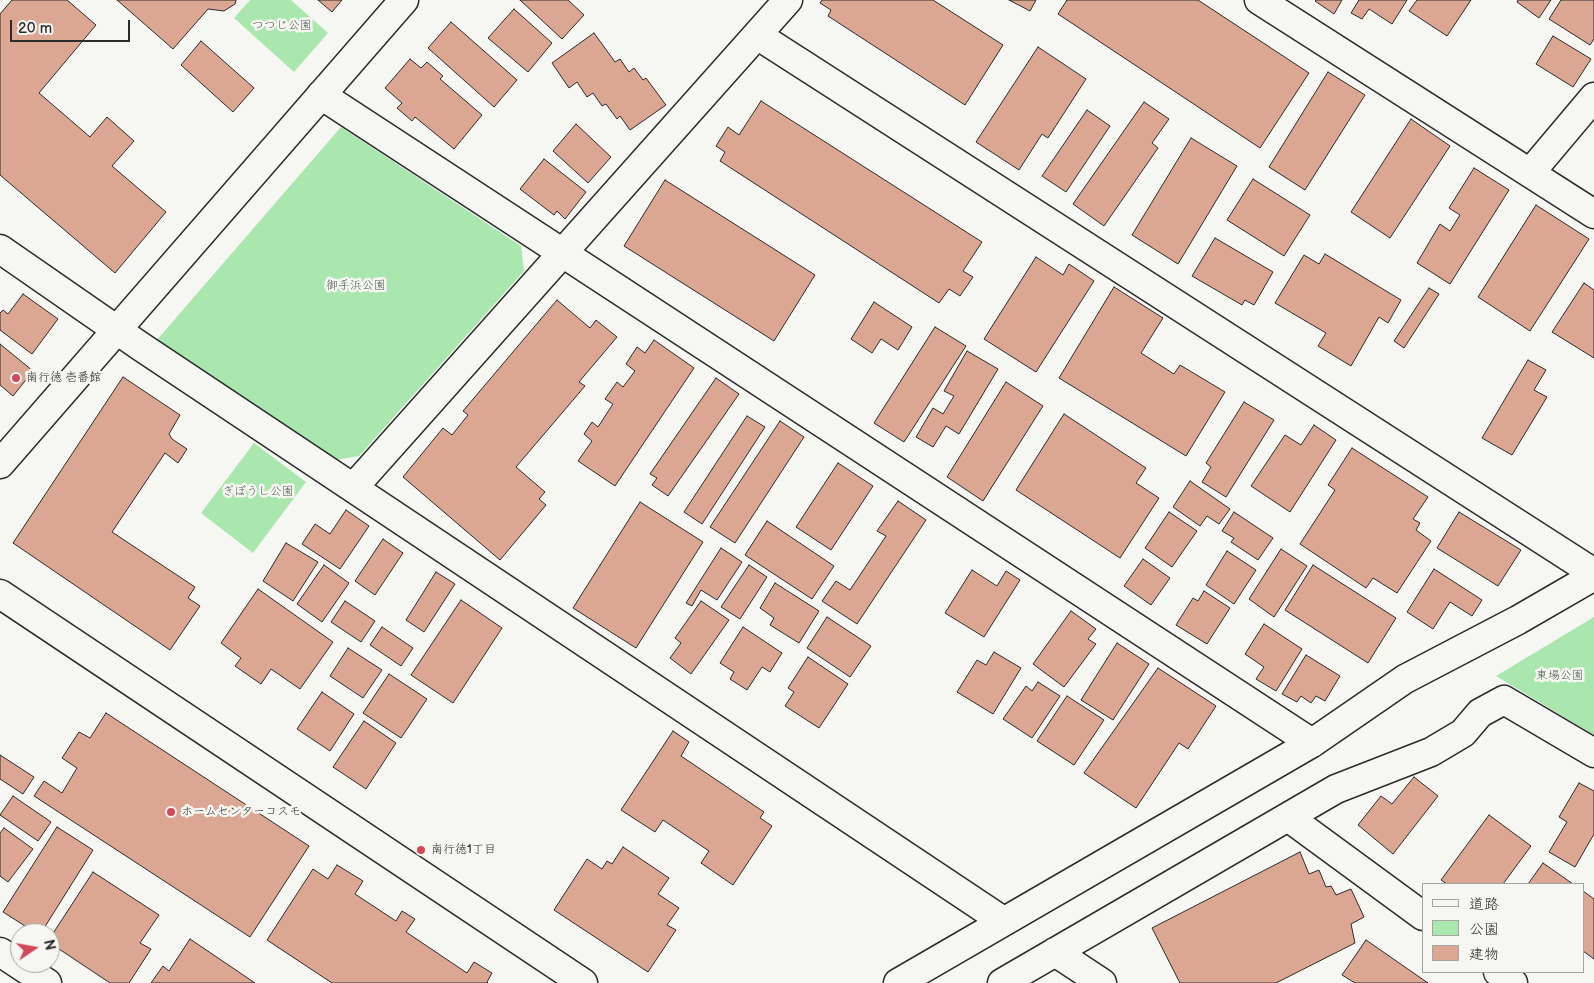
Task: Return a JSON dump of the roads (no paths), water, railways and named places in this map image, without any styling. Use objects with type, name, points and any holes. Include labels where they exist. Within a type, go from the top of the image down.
[{"type":"street","points":[[0,464],[404,0]]},
{"type":"street","points":[[353,488],[788,0]]},
{"type":"street","points":[[1259,0],[1594,214]]},
{"type":"street","points":[[757,35],[1594,574],[1518,620],[1405,679],[1312,742],[898,983]]},
{"type":"street","points":[[321,95],[1312,742]]},
{"type":"street","points":[[1530,173],[1594,97]]},
{"type":"street","points":[[0,249],[116,330],[1003,921]]},
{"type":"street","points":[[0,594],[583,983]]},
{"type":"street","points":[[1002,983],[1336,788],[1430,752],[1463,733],[1480,713],[1504,700],[1594,753]]},
{"type":"street","points":[[1288,816],[1422,915]]},
{"type":"street","points":[[0,952],[47,983]]},
{"type":"street","points":[[1055,952],[1102,983]]},
{"type":"street","points":[[1499,973],[1513,983]]},
{"type":"place","name":"南行徳 壱番館","points":[[16,378]]},
{"type":"place","name":"ホームセンターコスモ","points":[[171,812]]},
{"type":"place","name":"南行徳1丁目","points":[[421,850]]},
{"type":"park label","name":"つつじ公園","points":[[282,26]]},
{"type":"park label","name":"御手浜公園","points":[[356,286]]},
{"type":"park label","name":"ぎぼうし公園","points":[[258,492]]},
{"type":"park label","name":"東場公園","points":[[1560,676]]}]
